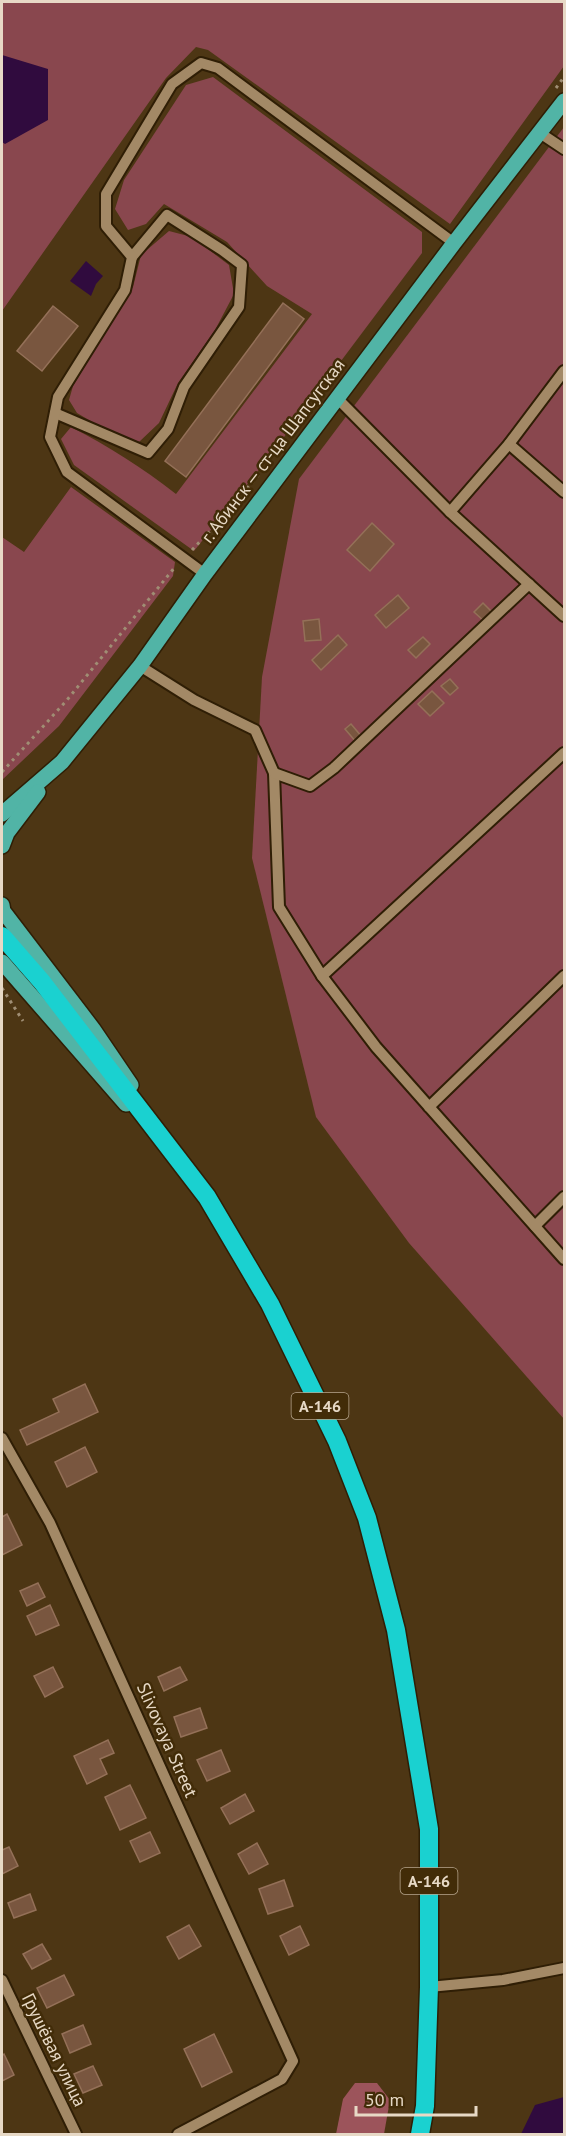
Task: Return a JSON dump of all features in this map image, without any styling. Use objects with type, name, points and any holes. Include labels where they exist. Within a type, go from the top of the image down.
[{"type":"highway","name":"А-146","points":[[2,936],[42,982],[207,1197],[270,1304],[337,1441],[367,1518],[396,1630],[429,1829],[429,1987],[425,2106],[420,2134]]},
{"type":"main road","name":"г. Абинск — ст-ца Шапсугская","points":[[2,814],[62,762],[140,666],[204,574],[540,133],[557,99]]},
{"type":"main road","points":[[2,805],[62,762]]},
{"type":"main road","points":[[2,846],[7,832],[62,762]]},
{"type":"main road","points":[[2,905],[3,911],[93,1029],[207,1197]]},
{"type":"main road","points":[[2,962],[207,1197]]},
{"type":"street","points":[[132,257],[106,226],[106,194],[172,84],[201,63],[218,68],[454,243]]},
{"type":"street","points":[[540,133],[564,149]]},
{"type":"street","points":[[55,413],[148,453],[168,429],[184,387],[239,307],[242,266],[222,250],[167,215],[132,257],[125,290],[58,397],[50,437],[67,472],[204,574]]},
{"type":"street","points":[[450,512],[509,444],[564,371]]},
{"type":"street","points":[[337,398],[450,512],[564,616]]},
{"type":"street","points":[[509,444],[564,492]]},
{"type":"street","points":[[274,773],[310,786],[334,768],[529,584]]},
{"type":"street","points":[[140,666],[194,700],[255,730],[274,773],[279,907],[322,976],[376,1047],[564,1259]]},
{"type":"street","points":[[322,976],[564,753]]},
{"type":"street","points":[[429,1107],[564,976]]},
{"type":"street","points":[[535,1226],[564,1197]]},
{"type":"street","name":"Slivovaya Street","points":[[2,1438],[50,1523],[294,2061],[282,2079],[178,2134]]},
{"type":"street","points":[[429,1987],[503,1980],[564,1968]]},
{"type":"street","name":"Грушёвая улица","points":[[2,1980],[76,2134]]},
{"type":"path","points":[[557,99],[564,77]]},
{"type":"path","points":[[2,772],[67,700],[168,573],[225,515],[262,470]]},
{"type":"path","points":[[2,988],[23,1021]]},
{"type":"shaded area","points":[[2,2],[564,2],[564,66],[450,224],[208,50],[196,47],[166,78],[2,311]]},
{"type":"shaded area","points":[[2,55],[48,69],[48,120],[5,144],[2,142]]},
{"type":"shaded area","points":[[213,77],[422,232],[422,253],[269,457],[194,551],[74,465],[61,439],[71,427],[125,458],[176,494],[312,314],[267,286],[227,242],[164,204],[146,224],[128,230],[115,209],[124,180],[186,85]]},
{"type":"shaded area","points":[[564,127],[564,1419],[409,1243],[316,1117],[252,858],[262,677],[299,479]]},
{"type":"shaded area","points":[[169,231],[192,237],[229,265],[234,294],[215,330],[178,383],[159,423],[139,442],[99,426],[77,413],[69,400],[73,386],[133,287],[141,255]]},
{"type":"shaded area","points":[[86,261],[103,276],[96,284],[91,296],[70,281]]},
{"type":"shaded area","points":[[71,487],[175,562],[173,576],[59,726],[2,780],[2,537],[24,552]]},
{"type":"shaded area","points":[[355,2083],[377,2083],[390,2100],[384,2134],[336,2134],[343,2099]]},
{"type":"shaded area","points":[[564,2097],[564,2134],[521,2134],[535,2105]]},
{"type":"building","points":[[283,303],[304,319],[186,477],[165,461]]},
{"type":"building","points":[[53,306],[78,326],[42,371],[17,351]]},
{"type":"building","points":[[372,523],[394,544],[370,571],[347,550]]},
{"type":"building","points":[[398,595],[409,608],[386,628],[375,615]]},
{"type":"building","points":[[483,603],[493,613],[485,622],[474,612]]},
{"type":"building","points":[[319,619],[321,640],[305,641],[303,621]]},
{"type":"building","points":[[338,635],[347,645],[321,670],[312,660]]},
{"type":"building","points":[[423,637],[430,644],[416,658],[408,650]]},
{"type":"building","points":[[450,679],[458,688],[450,695],[441,686]]},
{"type":"building","points":[[432,691],[444,703],[430,716],[418,704]]},
{"type":"building","points":[[351,724],[362,737],[356,742],[345,729]]},
{"type":"building","points":[[85,1384],[98,1412],[27,1445],[20,1430],[59,1412],[53,1399]]},
{"type":"building","points":[[85,1447],[97,1472],[67,1487],[55,1462]]},
{"type":"building","points":[[7,1514],[22,1545],[2,1555],[2,1517]]},
{"type":"building","points":[[38,1583],[45,1597],[27,1606],[20,1591]]},
{"type":"building","points":[[50,1605],[59,1625],[36,1635],[27,1616]]},
{"type":"building","points":[[53,1667],[63,1687],[45,1697],[34,1676]]},
{"type":"building","points":[[180,1667],[187,1680],[164,1691],[158,1677]]},
{"type":"building","points":[[200,1708],[207,1728],[181,1737],[174,1717]]},
{"type":"building","points":[[108,1740],[114,1753],[100,1759],[107,1774],[87,1784],[74,1756]]},
{"type":"building","points":[[221,1750],[230,1771],[207,1781],[197,1760]]},
{"type":"building","points":[[130,1785],[146,1818],[120,1830],[105,1797]]},
{"type":"building","points":[[245,1794],[254,1811],[230,1824],[221,1808]]},
{"type":"building","points":[[150,1832],[160,1853],[140,1862],[130,1841]]},
{"type":"building","points":[[257,1843],[268,1864],[249,1874],[238,1854]]},
{"type":"building","points":[[9,1847],[18,1866],[2,1874],[2,1850]]},
{"type":"building","points":[[284,1880],[293,1906],[268,1914],[259,1889]]},
{"type":"building","points":[[30,1894],[36,1910],[14,1918],[8,1903]]},
{"type":"building","points":[[189,1925],[201,1946],[179,1959],[167,1937]]},
{"type":"building","points":[[300,1926],[309,1945],[289,1955],[280,1936]]},
{"type":"building","points":[[42,1944],[51,1959],[32,1969],[23,1954]]},
{"type":"building","points":[[64,1975],[74,1995],[47,2008],[37,1988]]},
{"type":"building","points":[[83,2025],[91,2044],[70,2053],[62,2034]]},
{"type":"building","points":[[214,2034],[232,2072],[202,2087],[184,2049]]},
{"type":"building","points":[[4,2054],[14,2075],[2,2081],[2,2056]]},
{"type":"building","points":[[93,2066],[102,2085],[83,2093],[74,2074]]}]
